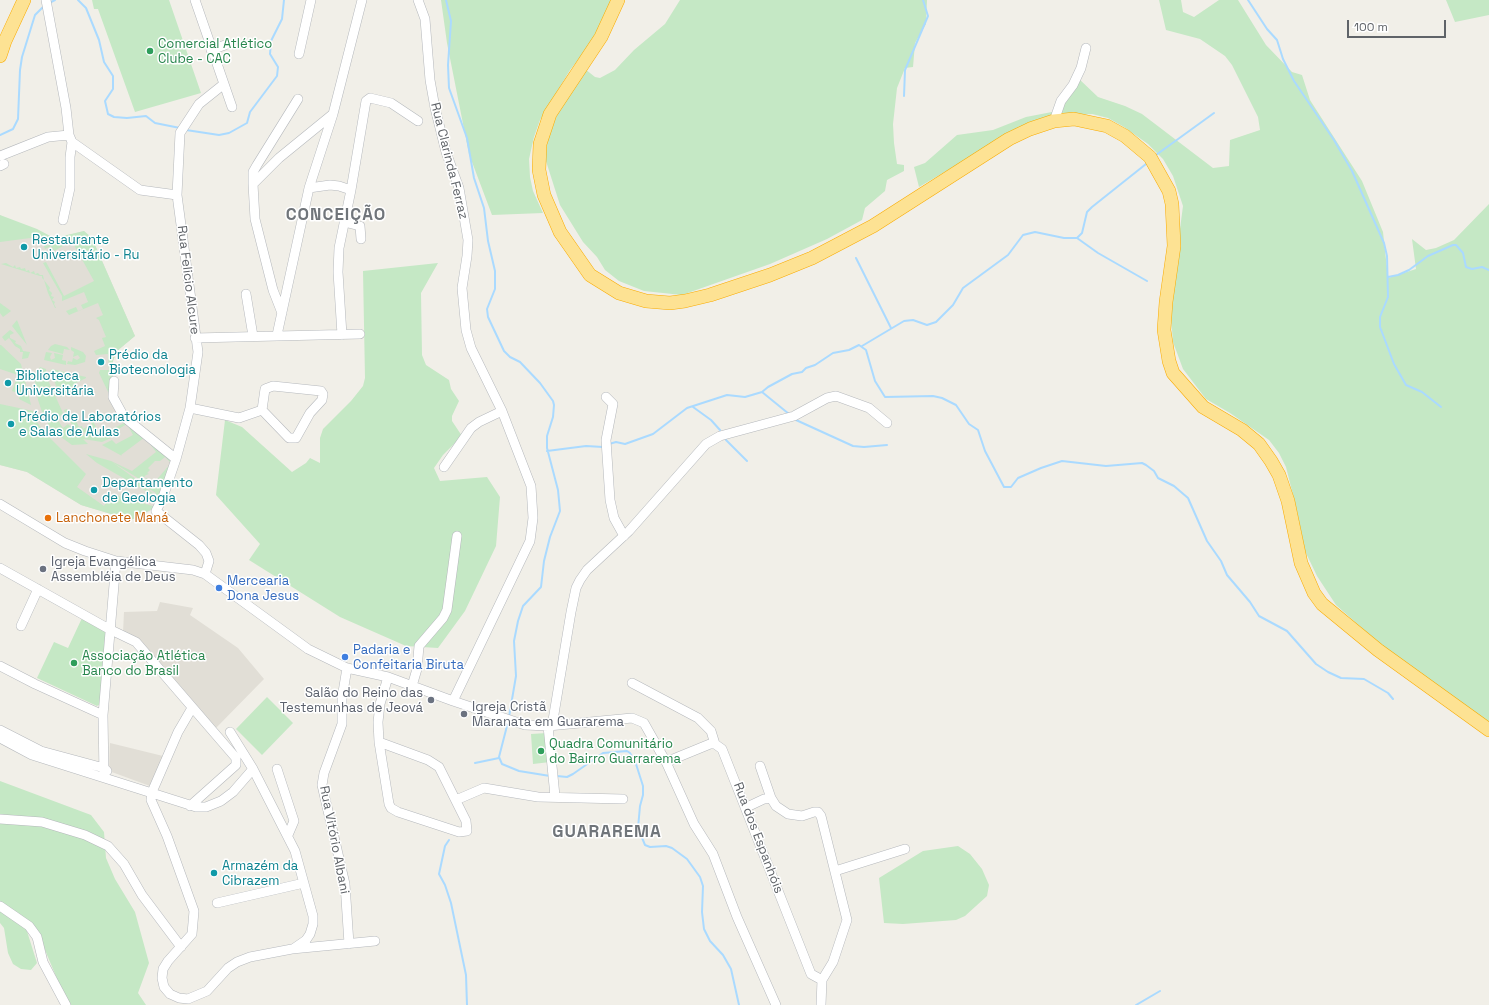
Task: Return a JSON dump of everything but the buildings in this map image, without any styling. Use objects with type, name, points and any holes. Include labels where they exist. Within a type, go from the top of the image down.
[{"type":"highway","points":[[0,56],[2,43],[24,0]]},
{"type":"highway","points":[[618,0],[601,36],[550,114],[540,144],[539,170],[544,195],[560,232],[590,275],[619,293],[646,301],[670,303],[685,301],[749,282],[812,258],[873,226],[1009,139],[1030,129],[1054,120],[1074,119],[1107,126],[1119,133],[1150,157],[1165,183],[1172,204],[1174,246],[1166,302],[1164,330],[1168,361],[1173,373],[1203,407],[1242,430],[1259,444],[1271,461],[1281,481],[1288,501],[1301,563],[1314,594],[1331,614],[1378,650],[1489,730]]},
{"type":"street","points":[[195,0],[211,50],[232,107]]},
{"type":"street","points":[[299,54],[311,0]]},
{"type":"street","points":[[277,335],[309,188],[333,114],[362,0]]},
{"type":"street","name":"Rua Clarinda Ferraz","points":[[418,0],[426,19],[430,80],[435,108],[446,152],[459,188],[468,240],[468,256],[462,288],[466,330],[471,348],[502,411],[531,486],[533,531],[518,567],[453,702]]},
{"type":"street","points":[[46,3],[66,108],[70,138],[70,188],[63,220]]},
{"type":"street","points":[[211,50],[225,45]]},
{"type":"street","points":[[1054,120],[1061,101],[1073,85],[1081,68],[1086,48]]},
{"type":"street","name":"Rua Felicio Alcure","points":[[205,574],[209,561],[206,553],[199,545],[156,511],[164,498],[190,408],[198,352],[177,195],[180,133],[186,120],[199,104],[224,84]]},
{"type":"street","points":[[342,335],[338,272],[339,248],[367,99],[372,98],[391,103],[418,121]]},
{"type":"street","points":[[282,313],[273,290],[254,219],[253,172],[298,99]]},
{"type":"street","points":[[253,184],[279,158],[333,114]]},
{"type":"street","points":[[1,162],[48,138],[70,138],[140,190],[177,195]]},
{"type":"street","points":[[309,188],[330,185],[345,187],[351,190]]},
{"type":"street","points":[[344,222],[360,226],[361,239]]},
{"type":"street","points":[[246,294],[253,336]]},
{"type":"street","points":[[195,338],[360,334]]},
{"type":"street","points":[[114,381],[113,397],[124,417],[176,460]]},
{"type":"street","points":[[273,386],[321,391],[323,394],[322,400],[310,413],[296,438],[289,438],[262,410],[263,394],[268,387],[273,386]]},
{"type":"street","points":[[555,796],[550,726],[576,588],[587,570],[624,536],[695,454],[711,440],[794,416],[832,396],[842,397],[869,408],[887,423]]},
{"type":"street","points":[[606,397],[613,404],[606,445],[611,508],[618,528],[624,536]]},
{"type":"street","points":[[190,408],[239,418],[262,410]]},
{"type":"street","points":[[444,467],[471,428],[479,422],[502,411]]},
{"type":"street","points":[[1,508],[66,543],[116,561],[193,570],[205,574],[308,649],[347,668],[388,677],[453,702],[525,725],[550,726],[632,718],[644,723],[666,762],[688,813],[712,854],[737,917],[776,1005]]},
{"type":"street","points":[[412,686],[417,669],[419,646],[443,618],[447,610],[457,536]]},
{"type":"street","points":[[107,774],[103,715],[116,561]]},
{"type":"street","points":[[0,568],[110,626],[140,645],[236,758],[236,766],[190,806]]},
{"type":"street","points":[[21,626],[38,589]]},
{"type":"street","points":[[0,666],[35,684],[103,715]]},
{"type":"street","name":"Rua Vitório Albani","points":[[347,668],[342,698],[342,724],[324,773],[322,785],[345,884],[349,944]]},
{"type":"street","points":[[379,742],[435,764],[443,774],[456,800],[468,827],[467,832],[459,832],[391,808],[387,798],[379,742],[378,712],[388,677]]},
{"type":"street","name":"Rua dos Espanhóis","points":[[632,683],[698,718],[712,731],[715,744],[722,749],[747,807],[811,974],[822,980]]},
{"type":"street","points":[[192,708],[178,732],[152,792],[152,800],[167,836],[194,911],[192,934],[168,961],[163,969],[162,978],[164,988],[170,994],[179,998],[188,999],[207,991],[228,968],[236,962],[269,952],[375,941]]},
{"type":"street","points":[[0,730],[33,751]]},
{"type":"street","points":[[230,732],[253,769],[295,851],[313,916],[313,924],[310,934],[306,940],[292,949]]},
{"type":"street","points":[[0,738],[33,751],[107,774],[190,806],[206,807],[221,801],[232,792],[253,769]]},
{"type":"street","points":[[666,762],[701,747],[715,744]]},
{"type":"street","points":[[760,766],[771,798],[776,806],[788,814],[802,816],[818,812],[821,816],[847,920],[833,962],[822,980],[821,1005]]},
{"type":"street","points":[[277,768],[294,821],[288,835]]},
{"type":"street","points":[[456,800],[484,788],[538,797],[555,796],[623,799]]},
{"type":"street","points":[[747,807],[764,799],[771,798]]},
{"type":"street","points":[[0,819],[42,822],[85,834],[108,846],[124,864],[142,895],[181,947]]},
{"type":"street","points":[[835,871],[905,849]]},
{"type":"street","points":[[217,903],[304,883]]},
{"type":"street","points":[[0,906],[29,926],[37,937],[43,962],[66,1005]]},
{"type":"shaded area","points":[[0,215],[38,237],[57,238],[84,231],[92,238],[135,336],[117,351],[113,361],[113,386],[124,420],[173,463],[154,509],[131,520],[81,505],[27,472],[0,465]]},
{"type":"shaded area","points":[[160,602],[193,608],[190,615],[238,648],[264,679],[215,729],[123,633],[124,612],[157,611]]},
{"type":"shaded area","points":[[110,743],[163,756],[150,786],[109,771]]},
{"type":"green space","name":"Comercial Atlético Clube - CAC","points":[[92,0],[169,0],[201,93],[135,112],[98,9],[94,9]]},
{"type":"green space","points":[[441,0],[612,0],[595,38],[570,70],[540,120],[534,137],[529,159],[530,177],[533,191],[543,213],[492,215],[469,154],[447,43]]},
{"type":"green space","points":[[680,0],[927,0],[926,24],[915,43],[913,67],[905,68],[897,88],[893,124],[894,143],[897,164],[904,165],[904,171],[887,180],[885,191],[865,208],[862,220],[827,239],[770,264],[682,295],[644,291],[619,281],[605,270],[597,257],[583,242],[560,205],[545,158],[548,139],[558,112],[585,69],[595,77],[600,78],[615,70],[634,50],[665,24]]},
{"type":"green space","points":[[1159,0],[1181,0],[1183,12],[1194,17],[1219,0],[1238,0],[1266,45],[1292,72],[1302,75],[1310,100],[1362,181],[1383,232],[1388,278],[1416,269],[1412,239],[1426,250],[1436,248],[1454,240],[1489,204],[1489,723],[1381,645],[1336,605],[1317,576],[1305,551],[1286,467],[1279,453],[1269,440],[1230,413],[1206,399],[1183,369],[1173,342],[1170,305],[1183,206],[1173,176],[1163,159],[1148,144],[1108,118],[1092,114],[1073,115],[1011,133],[919,187],[914,167],[925,163],[957,135],[993,130],[1026,117],[1057,111],[1078,78],[1098,97],[1125,106],[1142,114],[1213,168],[1229,166],[1230,140],[1260,130],[1258,117],[1232,65],[1225,56],[1200,39],[1166,30]]},
{"type":"green space","points":[[1446,0],[1489,0],[1489,15],[1455,22]]},
{"type":"green space","points":[[0,215],[37,229],[54,238],[84,231],[92,238],[135,336],[117,351],[113,361],[113,379],[110,380],[111,398],[99,373],[100,370],[109,370],[108,354],[96,355],[94,351],[105,346],[102,338],[106,337],[99,320],[96,318],[103,315],[98,303],[69,315],[66,311],[76,307],[78,311],[83,309],[81,305],[88,302],[84,292],[62,301],[62,296],[43,263],[46,262],[64,296],[94,281],[74,245],[61,242],[63,246],[54,251],[51,246],[45,249],[44,246],[50,245],[49,242],[40,243],[38,237],[0,242]]},
{"type":"green space","points":[[6,263],[13,267],[15,265],[16,268],[25,268],[26,271],[29,270],[30,273],[1,264]]},
{"type":"green space","points":[[438,263],[421,293],[422,355],[426,365],[449,380],[451,389],[459,401],[452,416],[452,421],[462,436],[443,455],[434,468],[440,481],[487,477],[500,497],[496,546],[465,611],[438,648],[406,646],[340,617],[249,560],[260,544],[216,495],[225,420],[242,427],[292,472],[306,463],[310,458],[320,463],[320,438],[323,429],[351,401],[363,386],[365,378],[363,271]]},
{"type":"green space","points":[[34,271],[35,274],[38,273],[43,275],[44,280],[42,276],[30,273]]},
{"type":"green space","points":[[44,280],[50,288],[49,290],[52,293],[51,296],[54,297],[52,300],[55,302],[54,304],[56,308],[48,293]]},
{"type":"green space","points":[[0,303],[11,311],[3,317],[0,313]]},
{"type":"green space","points":[[17,320],[27,345],[12,326]]},
{"type":"green space","points":[[10,330],[14,333],[10,335],[10,338],[21,346],[23,351],[30,352],[28,358],[22,359],[23,352],[20,352],[20,349],[15,346],[9,338],[5,341],[2,337]]},
{"type":"green space","points":[[55,344],[67,347],[70,350],[64,349],[63,354],[48,350]]},
{"type":"green space","points":[[0,345],[21,364],[31,405],[19,399],[20,394],[12,391],[18,375],[0,369]]},
{"type":"green space","points":[[71,347],[83,352],[86,356],[85,362],[75,365],[67,364],[68,361],[72,362],[73,358],[77,360],[80,358],[78,355],[73,357],[74,352],[71,350]]},
{"type":"green space","points":[[46,352],[52,353],[50,357],[51,360],[55,358],[54,353],[63,355],[62,360],[66,361],[66,365],[44,360]]},
{"type":"green space","points":[[40,367],[46,369],[47,378],[63,413],[57,419],[63,428],[68,424],[88,444],[72,445],[54,432],[44,418],[35,384],[36,375]]},
{"type":"green space","points":[[52,369],[86,378],[74,384],[77,391],[61,397],[50,371]]},
{"type":"green space","points":[[0,404],[33,411],[37,422],[45,433],[86,474],[77,487],[104,506],[112,494],[156,507],[131,520],[81,505],[27,472],[0,465]]},
{"type":"green space","points":[[116,407],[173,463],[161,500],[155,496],[156,493],[141,484],[146,478],[153,484],[171,463],[165,457],[160,461],[155,461],[148,468],[150,470],[147,473],[149,474],[141,480],[112,462],[140,482],[140,484],[154,494],[153,495],[97,463],[86,454],[111,461],[132,471],[156,452],[145,437],[121,455],[122,456],[102,445],[112,440],[116,444],[133,435],[127,424],[110,434],[111,438],[102,442],[83,439],[80,436],[98,431],[100,435],[124,423]]},
{"type":"green space","points":[[67,409],[73,422],[76,421],[79,427],[82,426],[83,429],[92,424],[89,418],[91,417],[97,429],[90,432],[78,433],[66,416],[64,410]]},
{"type":"green space","name":"Associação Atlética Banco do Brasil","points":[[82,618],[108,630],[100,704],[97,706],[37,678],[54,642],[68,648]]},
{"type":"green space","points":[[267,697],[293,723],[262,755],[236,729]]},
{"type":"green space","name":"Quadra Comunitário do Bairro Guarrarema","points":[[547,733],[550,762],[533,764],[531,734]]},
{"type":"green space","points":[[0,781],[91,815],[104,832],[106,858],[115,879],[135,912],[149,963],[138,993],[146,1005],[68,1005],[40,938],[26,928],[37,963],[31,970],[21,969],[13,964],[8,953],[4,928],[0,923]]},
{"type":"green space","points":[[958,846],[970,854],[982,869],[989,885],[987,896],[965,916],[956,920],[903,924],[884,923],[879,878],[923,851]]},
{"type":"waterway","points":[[49,3],[55,0]]},
{"type":"waterway","points":[[78,0],[86,8],[99,40],[104,62],[113,76],[113,89],[105,101],[108,114],[114,117],[127,118],[146,116],[155,123],[180,128]]},
{"type":"waterway","points":[[186,130],[219,135],[229,133],[247,123],[250,112],[277,76],[278,67],[270,54],[271,41],[282,19],[284,0]]},
{"type":"waterway","points":[[446,0],[451,21],[448,65],[449,88],[467,138],[474,178],[484,208],[488,241],[495,271],[495,289],[487,309],[488,317],[504,351],[510,357],[520,362],[540,383],[553,401],[554,405],[553,417],[547,436],[547,448],[558,490],[560,511],[550,537],[544,561],[541,587],[523,606],[518,621],[514,641],[516,676],[509,717]]},
{"type":"waterway","points":[[904,96],[905,70],[928,16],[923,0]]},
{"type":"waterway","points":[[1248,0],[1267,29],[1277,40],[1283,59],[1294,81],[1334,140],[1352,171],[1384,243],[1387,256],[1388,297],[1380,317],[1380,327],[1394,364],[1406,385],[1422,392],[1441,407]]},
{"type":"waterway","points":[[0,135],[13,129],[18,119],[22,57],[35,15],[45,5]]},
{"type":"waterway","points":[[1156,155],[1214,113]]},
{"type":"waterway","points":[[862,346],[904,321],[913,320],[927,325],[936,322],[953,305],[963,288],[1008,255],[1023,235],[1035,232],[1064,238],[1077,238],[1082,233],[1087,212],[1146,164]]},
{"type":"waterway","points":[[1077,238],[1098,253],[1147,281]]},
{"type":"waterway","points":[[1388,277],[1398,275],[1409,270],[1428,256],[1453,245],[1456,245],[1463,253],[1466,267],[1472,269],[1482,267],[1489,270]]},
{"type":"waterway","points":[[856,258],[891,328]]},
{"type":"waterway","points":[[609,444],[616,442],[625,444],[653,434],[687,408],[727,395],[745,397],[762,392],[768,387],[792,374],[802,372],[806,368],[815,365],[833,353],[849,350],[859,345],[866,350],[875,381],[885,397],[933,396],[942,398],[956,405],[969,424],[978,430],[985,451],[1004,487],[1011,487],[1018,478],[1062,461],[1106,466],[1142,463],[1146,465],[1154,471],[1158,478],[1174,486],[1188,498],[1207,541],[1221,561],[1227,575],[1250,602],[1259,616],[1287,631],[1316,664],[1328,672],[1341,678],[1364,679],[1388,693],[1393,699]]},
{"type":"waterway","points":[[762,392],[789,414]]},
{"type":"waterway","points":[[693,407],[711,420],[720,430]]},
{"type":"waterway","points":[[796,420],[853,446],[864,447],[887,445]]},
{"type":"waterway","points":[[726,440],[747,461]]},
{"type":"waterway","points":[[547,451],[586,446],[603,447]]},
{"type":"waterway","points":[[508,722],[499,757],[502,764],[519,771],[550,776]]},
{"type":"waterway","points":[[557,776],[567,777],[603,753],[627,751],[630,753],[636,764],[643,786],[638,828],[645,845],[650,847],[666,846],[672,848],[687,859],[700,877],[703,886],[702,912],[704,929],[710,941],[723,955],[731,969],[739,1005]]},
{"type":"waterway","points":[[475,763],[499,758]]},
{"type":"waterway","points":[[449,840],[445,846],[439,874],[445,885],[451,903],[466,975],[467,1005]]},
{"type":"waterway","points":[[1136,1005],[1160,991]]},
{"type":"place","name":"Comercial Atlético Clube - CAC","points":[[150,51]]},
{"type":"place","name":"Restaurante Universitário - Ru","points":[[24,247]]},
{"type":"place","name":"Prédio da Biotecnologia","points":[[101,362]]},
{"type":"place","name":"Biblioteca Universitária","points":[[8,383]]},
{"type":"place","name":"Prédio de Laboratórios e Salas de Aulas","points":[[11,424]]},
{"type":"place","name":"Departamento de Geologia","points":[[94,490]]},
{"type":"place","name":"Lanchonete Maná","points":[[48,518]]},
{"type":"place","name":"Igreja Evangélica Assembléia de Deus","points":[[43,569]]},
{"type":"place","name":"Mercearia Dona Jesus","points":[[219,588]]},
{"type":"place","name":"Padaria e Confeitaria Biruta","points":[[345,657]]},
{"type":"place","name":"Associação Atlética Banco do Brasil","points":[[74,663]]},
{"type":"place","name":"Salão do Reino das Testemunhas de Jeová","points":[[431,700]]},
{"type":"place","name":"Igreja Cristã Maranata em Guararema","points":[[464,714]]},
{"type":"place","name":"Quadra Comunitário do Bairro Guarrarema","points":[[541,751]]},
{"type":"place","name":"Armazém da Cibrazem","points":[[214,873]]},
{"type":"district","name":"CONCEIÇÃO","points":[[336,215]]},
{"type":"district","name":"GUARAREMA","points":[[607,832]]}]
